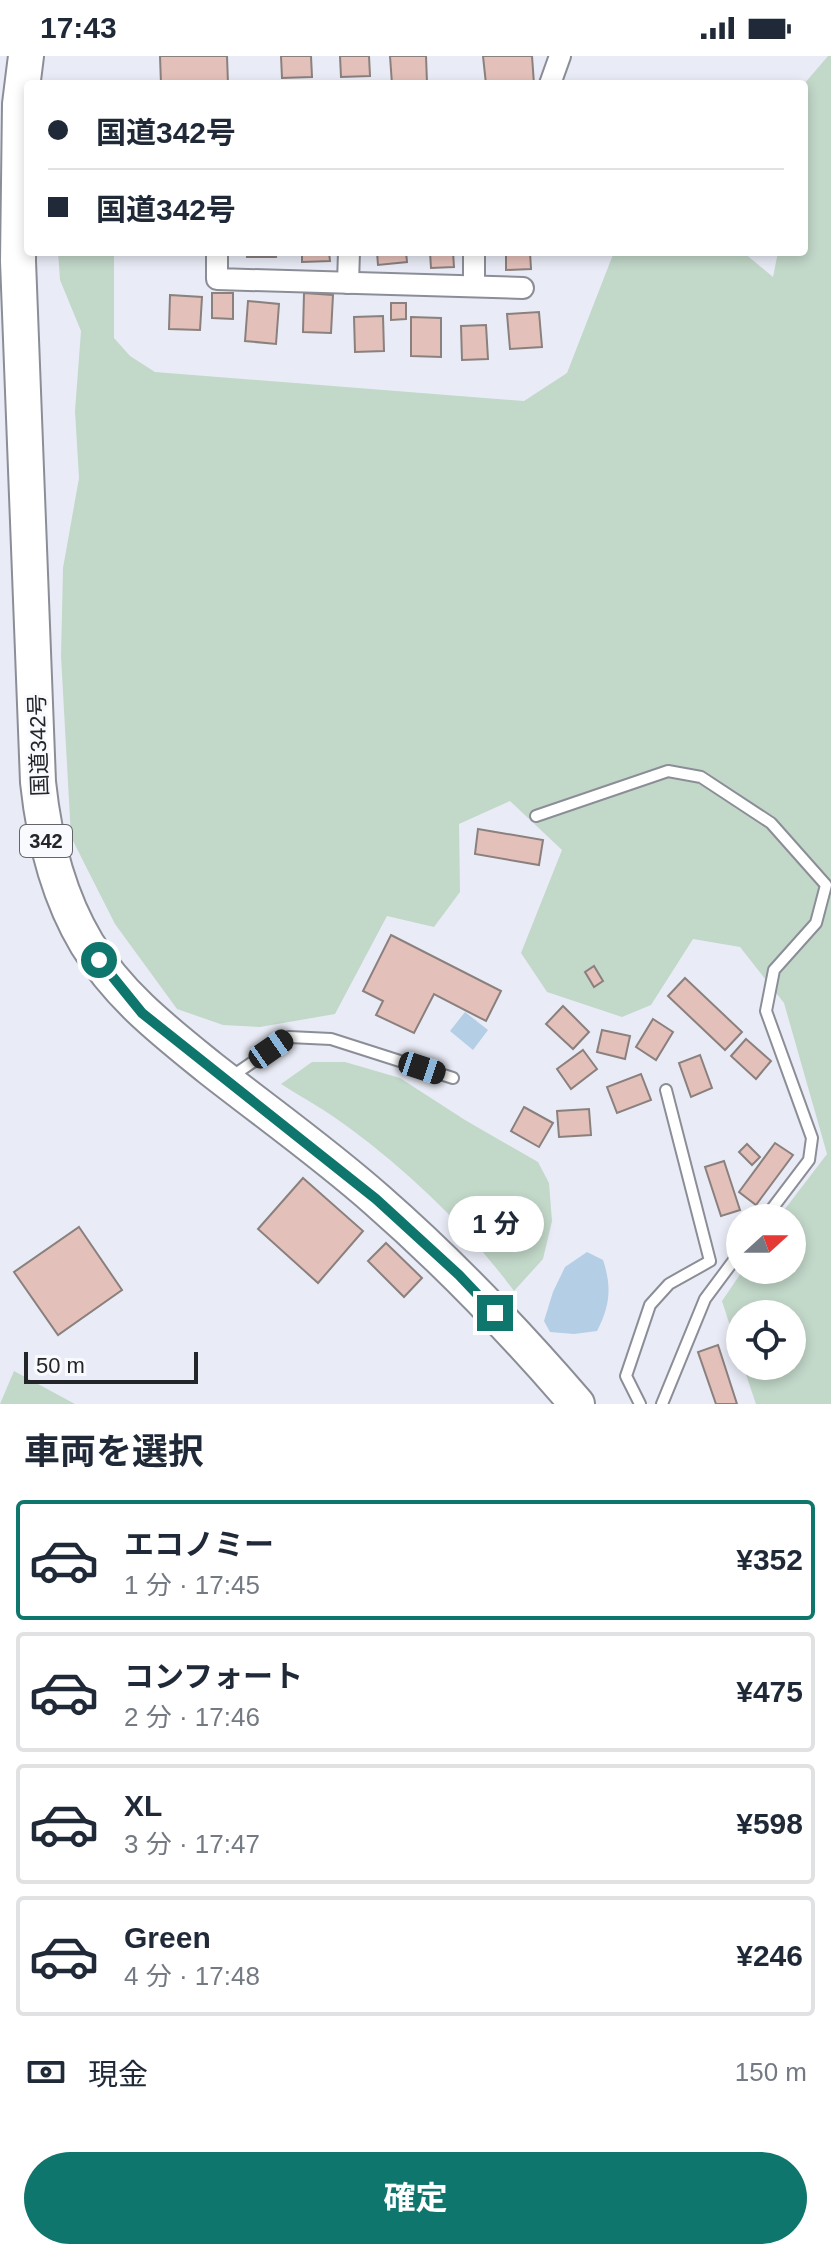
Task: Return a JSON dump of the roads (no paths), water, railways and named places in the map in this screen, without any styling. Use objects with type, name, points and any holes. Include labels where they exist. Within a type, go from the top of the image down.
[{"type":"highway","name":"国道342号","points":[[25,80],[26,56]]},
{"type":"highway","name":"国道342号","points":[[24,104],[9,260],[38,782],[42,823],[54,871],[87,944],[142,1013],[376,1199],[438,1256],[532,1351],[577,1404]]},
{"type":"street","points":[[551,80],[560,56]]},
{"type":"street","points":[[217,256],[217,279],[523,288]]},
{"type":"street","points":[[348,283],[349,256]]},
{"type":"street","points":[[474,256],[474,286]]},
{"type":"lane","points":[[536,816],[668,771],[701,777],[771,823],[826,885],[816,923],[774,970],[766,1011],[812,1138],[809,1160],[776,1204]]},
{"type":"lane","points":[[226,1080],[289,1037],[331,1039],[453,1078]]},
{"type":"lane","points":[[640,1404],[626,1376],[650,1305],[669,1284],[710,1261],[666,1090]]},
{"type":"lane","points":[[662,1404],[705,1299],[726,1271]]},
{"type":"water","points":[[465,1012],[488,1030],[473,1050],[450,1031]]},
{"type":"water","points":[[587,1252],[603,1260],[606,1270],[607,1305],[597,1331],[574,1334],[550,1332],[544,1321],[553,1292],[565,1267]]}]
